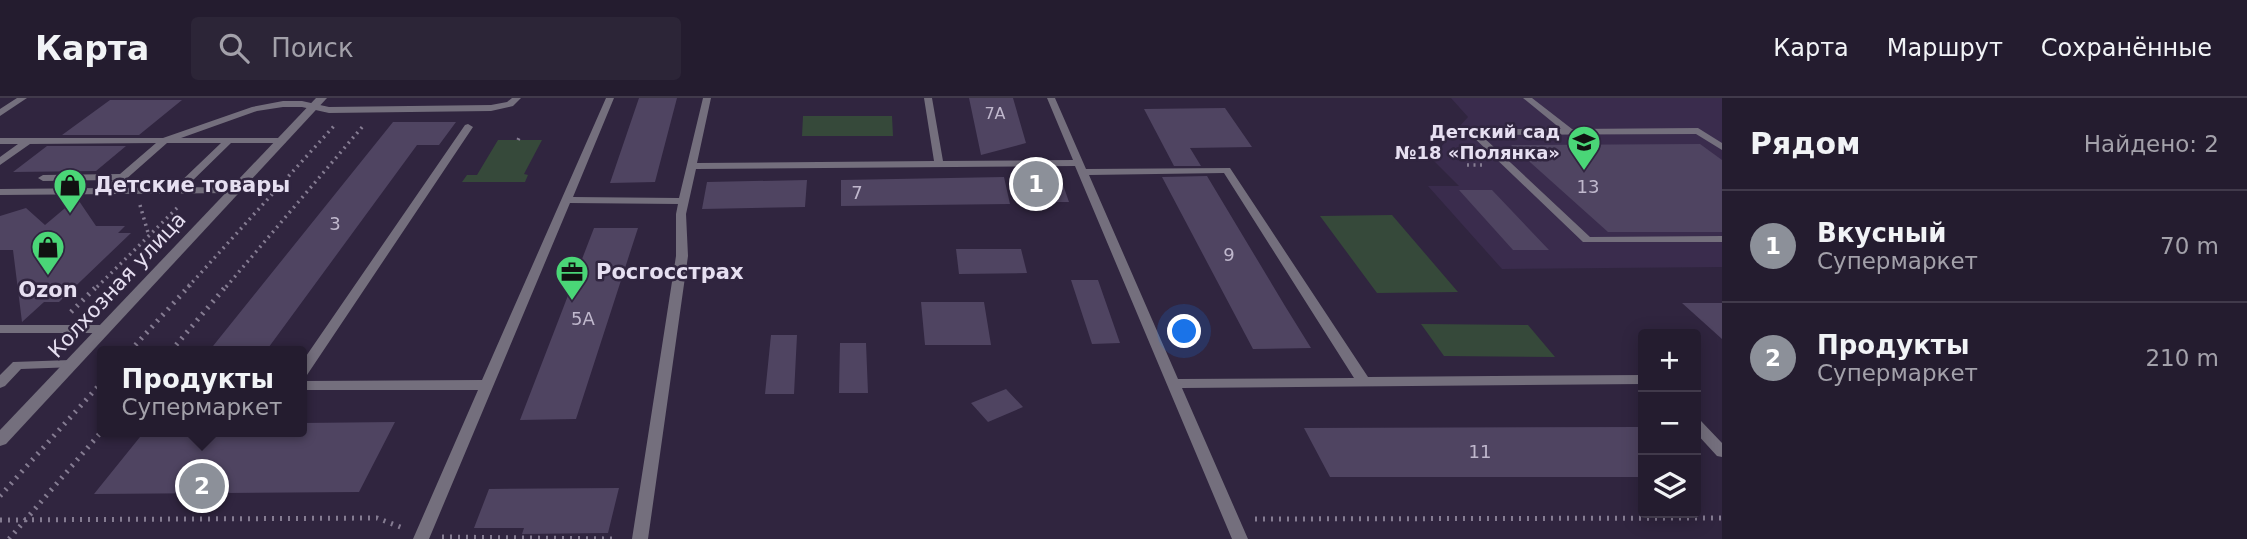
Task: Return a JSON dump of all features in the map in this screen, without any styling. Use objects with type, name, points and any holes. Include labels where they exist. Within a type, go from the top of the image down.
[{"type":"street","name":"Колхозная улица","points":[[0,440],[318,102]]},
{"type":"lane","points":[[0,113],[23,98]]},
{"type":"lane","points":[[390,109],[399,98]]},
{"type":"lane","points":[[107,191],[165,140],[286,101],[318,102],[348,110],[491,108],[510,104],[517,98]]},
{"type":"lane","points":[[422,537],[610,98]]},
{"type":"lane","points":[[640,539],[682,256],[681,214],[707,98]]},
{"type":"lane","points":[[928,98],[939,164]]},
{"type":"lane","points":[[1051,98],[1238,534]]},
{"type":"lane","points":[[1527,98],[1569,131]]},
{"type":"lane","points":[[307,365],[468,127]]},
{"type":"lane","points":[[1722,147],[1698,131],[1473,132],[1587,240],[1722,239]]},
{"type":"lane","points":[[178,190],[229,140]]},
{"type":"lane","points":[[0,141],[283,140]]},
{"type":"lane","points":[[0,162],[29,141]]},
{"type":"lane","points":[[692,166],[939,164],[1227,170],[1364,382]]},
{"type":"lane","points":[[43,178],[122,177]]},
{"type":"lane","points":[[0,191],[236,190]]},
{"type":"lane","points":[[566,201],[684,201]]},
{"type":"lane","points":[[0,330],[105,328]]},
{"type":"lane","points":[[0,383],[18,365],[71,365]]},
{"type":"lane","points":[[1174,384],[1638,380]]},
{"type":"lane","points":[[307,385],[487,385]]},
{"type":"lane","points":[[1701,430],[1722,452]]},
{"type":"path","points":[[175,346],[378,109]]},
{"type":"path","points":[[135,346],[348,110]]},
{"type":"path","points":[[54,329],[195,190]]},
{"type":"path","points":[[136,191],[149,236]]},
{"type":"path","points":[[0,495],[97,388]]},
{"type":"path","points":[[9,539],[98,437]]},
{"type":"path","points":[[0,520],[377,518],[422,537],[614,539]]},
{"type":"path","points":[[1238,534],[1250,519],[1722,518]]},
{"type":"shaded area","name":"Детский сад №18 «Полянка»","points":[[1451,98],[1722,98],[1722,267],[1502,269],[1428,186],[1459,186],[1431,158],[1468,117]]},
{"type":"green space","points":[[803,116],[892,116],[893,136],[802,136]]},
{"type":"green space","points":[[498,140],[542,140],[524,174],[528,175],[525,182],[462,182],[467,175],[477,175]]},
{"type":"green space","points":[[1392,215],[1458,292],[1377,293],[1320,216]]},
{"type":"green space","points":[[1421,324],[1528,325],[1555,357],[1444,356]]},
{"type":"building","points":[[639,98],[677,98],[655,182],[610,183]]},
{"type":"building","points":[[969,98],[1013,98],[1026,143],[981,155]]},
{"type":"building","points":[[110,100],[182,100],[139,135],[62,135]]},
{"type":"building","points":[[1225,108],[1252,147],[1190,148],[1201,166],[1174,166],[1144,109]]},
{"type":"building","points":[[393,122],[456,122],[439,145],[417,145],[270,346],[213,346]]},
{"type":"building","points":[[1700,144],[1722,160],[1722,232],[1608,232],[1511,145]]},
{"type":"building","points":[[47,146],[126,146],[96,171],[13,172]]},
{"type":"building","points":[[1207,176],[1311,348],[1253,349],[1162,177]]},
{"type":"building","points":[[1004,177],[1010,204],[841,206],[841,180]]},
{"type":"building","points":[[1061,179],[1069,202],[1046,202],[1038,180]]},
{"type":"building","points":[[807,180],[805,207],[702,209],[707,182]]},
{"type":"building","points":[[1459,190],[1492,190],[1549,250],[1513,250]]},
{"type":"building","points":[[77,198],[96,226],[125,226],[118,233],[131,233],[59,302],[44,302],[22,322],[13,250],[0,250],[0,216],[26,208],[45,225]]},
{"type":"building","points":[[594,228],[638,228],[576,419],[520,420]]},
{"type":"building","points":[[956,249],[1021,249],[1027,273],[959,274]]},
{"type":"building","points":[[1071,280],[1098,280],[1120,343],[1092,344]]},
{"type":"building","points":[[921,302],[984,302],[991,345],[925,345]]},
{"type":"building","points":[[1682,303],[1722,303],[1722,339]]},
{"type":"building","points":[[771,335],[797,335],[794,394],[765,394]]},
{"type":"building","points":[[840,343],[866,343],[868,393],[839,393]]},
{"type":"building","points":[[1006,389],[1023,407],[988,422],[971,403]]},
{"type":"building","points":[[395,422],[359,492],[94,494],[140,437],[307,437],[307,423]]},
{"type":"building","points":[[1638,427],[1638,477],[1330,477],[1304,428]]},
{"type":"building","points":[[619,488],[608,533],[522,534],[524,528],[474,528],[489,489]]},
{"type":"place","name":"Детский сад №18 «Полянка»","points":[[1584,172]]},
{"type":"place","name":"Вкусный","points":[[1036,184]]},
{"type":"place","name":"Детские товары","points":[[70,215]]},
{"type":"place","name":"Ozon","points":[[48,277]]},
{"type":"place","name":"Росгосстрах","points":[[572,302]]},
{"type":"place","name":"Продукты","points":[[202,486]]}]
